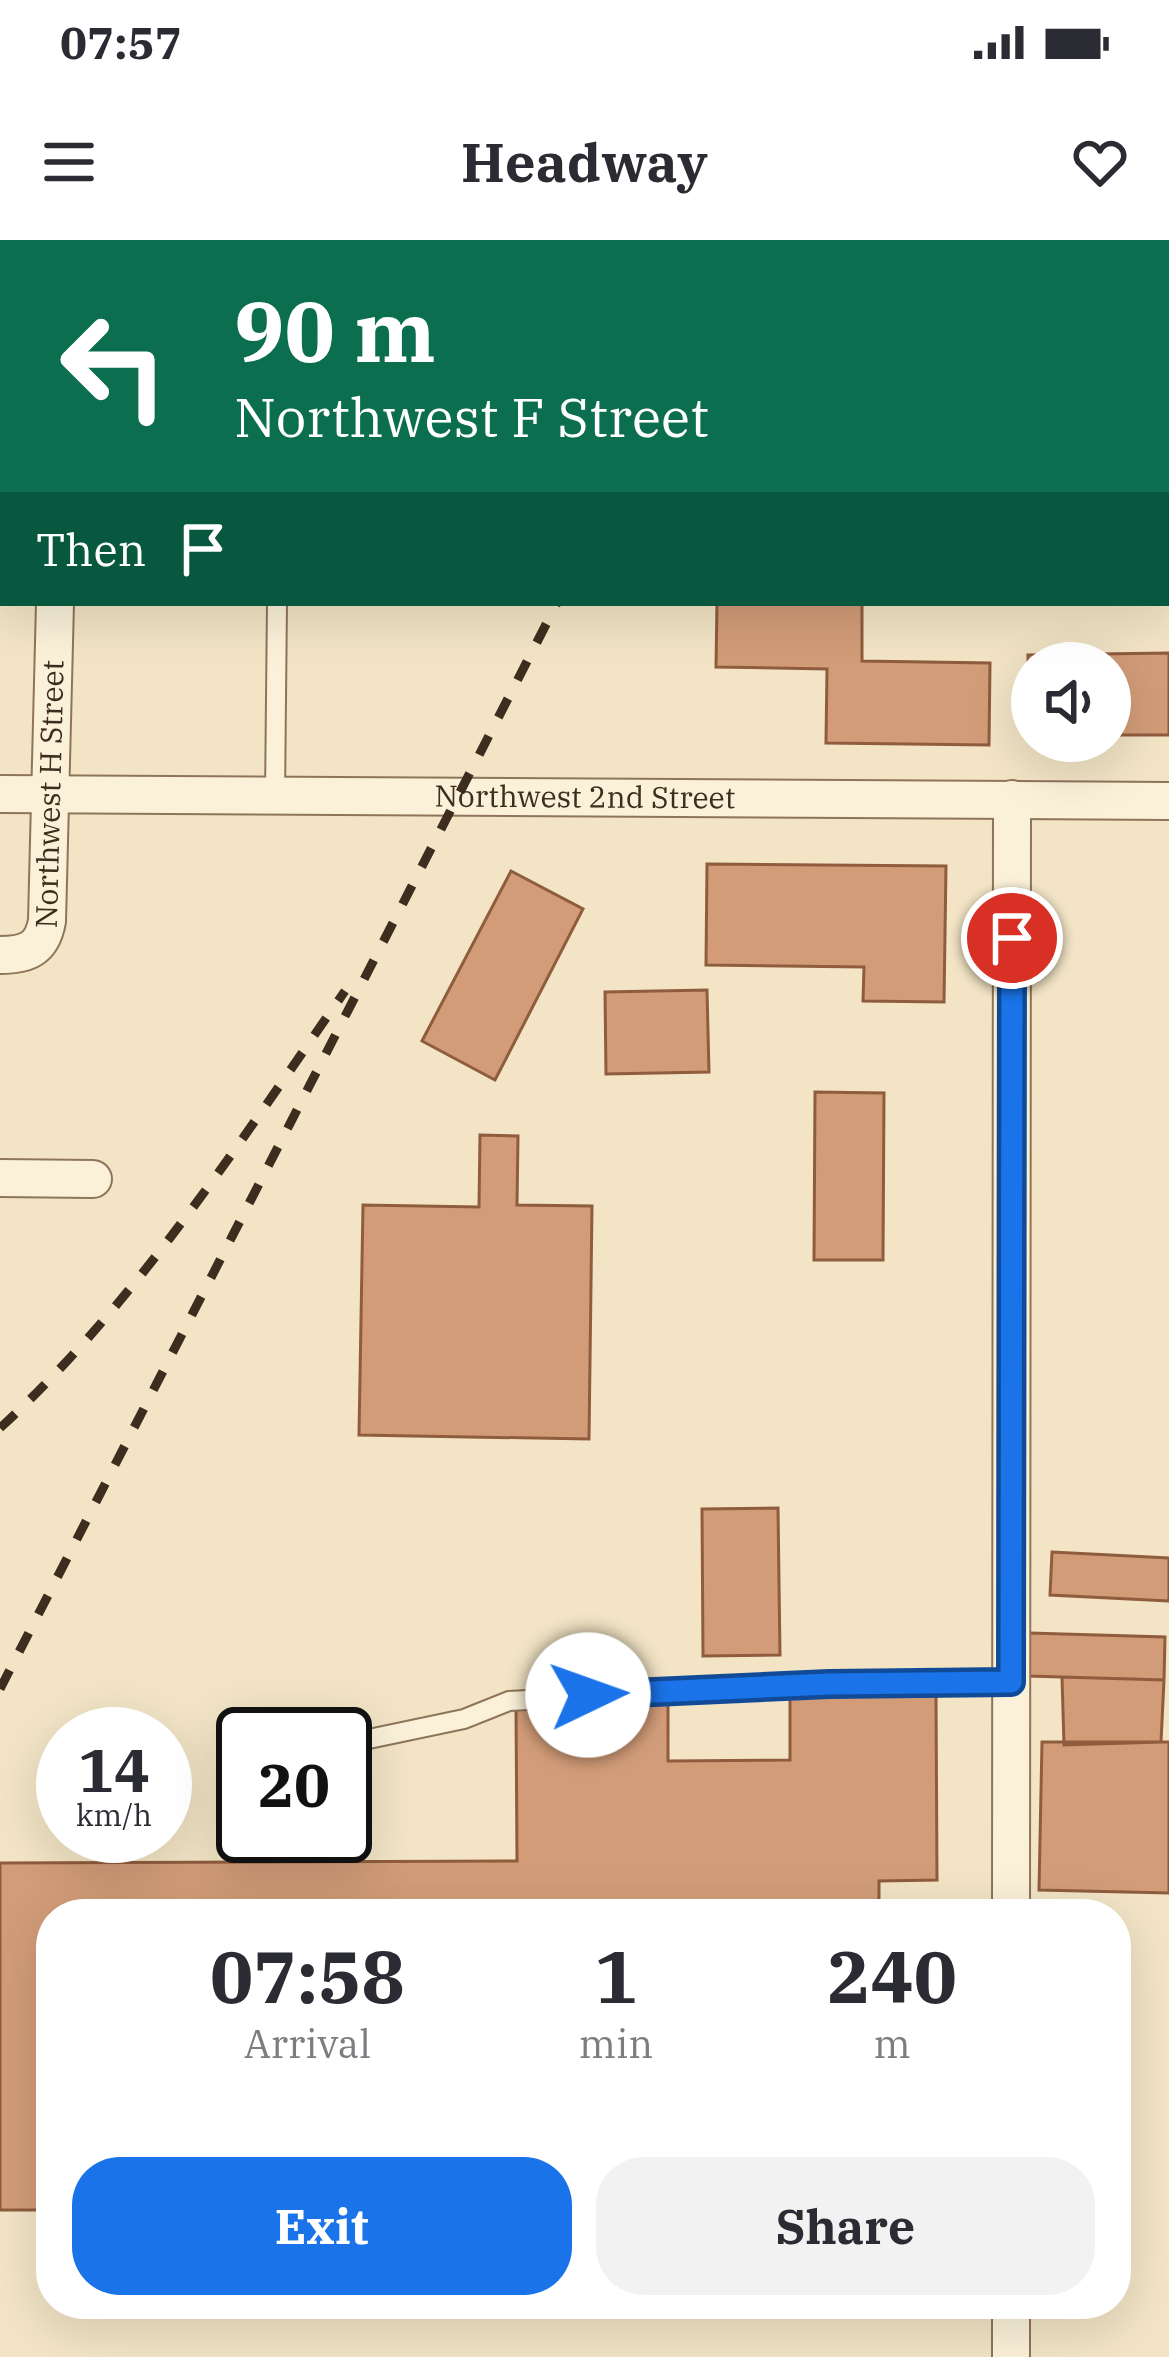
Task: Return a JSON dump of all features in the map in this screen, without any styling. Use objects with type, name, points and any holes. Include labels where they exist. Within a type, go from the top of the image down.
[{"type":"street","name":"Northwest H Street","points":[[0,955],[33,951],[45,933],[55,606]]},
{"type":"street","name":"Northwest 2nd Street","points":[[0,794],[1169,801]]},
{"type":"street","points":[[1011,1899],[1012,799]]},
{"type":"street","points":[[0,1178],[93,1179]]},
{"type":"street","points":[[1011,2319],[1011,2357]]},
{"type":"lane","points":[[275,796],[277,606]]},
{"type":"lane","points":[[372,1738],[464,1719],[509,1701],[829,1684],[1011,1682]]},
{"type":"building","points":[[717,606],[862,606],[862,661],[990,663],[989,745],[826,743],[827,669],[716,667]]},
{"type":"building","points":[[1169,653],[1169,735],[1131,735],[1131,654]]},
{"type":"building","points":[[707,864],[946,866],[944,1002],[863,1001],[864,967],[706,965]]},
{"type":"building","points":[[511,871],[583,909],[495,1080],[422,1041]]},
{"type":"building","points":[[707,990],[709,1072],[606,1074],[605,992]]},
{"type":"building","points":[[815,1092],[884,1093],[883,1260],[814,1260]]},
{"type":"building","points":[[480,1135],[518,1136],[517,1205],[592,1206],[589,1439],[359,1435],[363,1205],[479,1207]]},
{"type":"building","points":[[778,1508],[780,1655],[703,1656],[702,1509]]},
{"type":"building","points":[[1052,1552],[1169,1558],[1169,1601],[1050,1595]]},
{"type":"building","points":[[1029,1633],[1165,1637],[1164,1680],[1028,1676]]},
{"type":"building","points":[[1062,1677],[1164,1680],[1161,1742],[1064,1745]]},
{"type":"building","points":[[936,1695],[937,1880],[879,1881],[879,1899],[36,1899],[36,2210],[0,2210],[0,1863],[517,1861],[516,1704],[668,1704],[668,1761],[790,1760],[790,1696]]},
{"type":"building","points":[[1042,1742],[1169,1742],[1169,1893],[1039,1890]]},
{"type":"railway","points":[[0,1689],[555,606]]},
{"type":"railway","points":[[0,1428],[97,1328],[141,1274],[345,991]]},
{"type":"route","points":[[588,1695],[1011,1682],[1012,938]]}]
